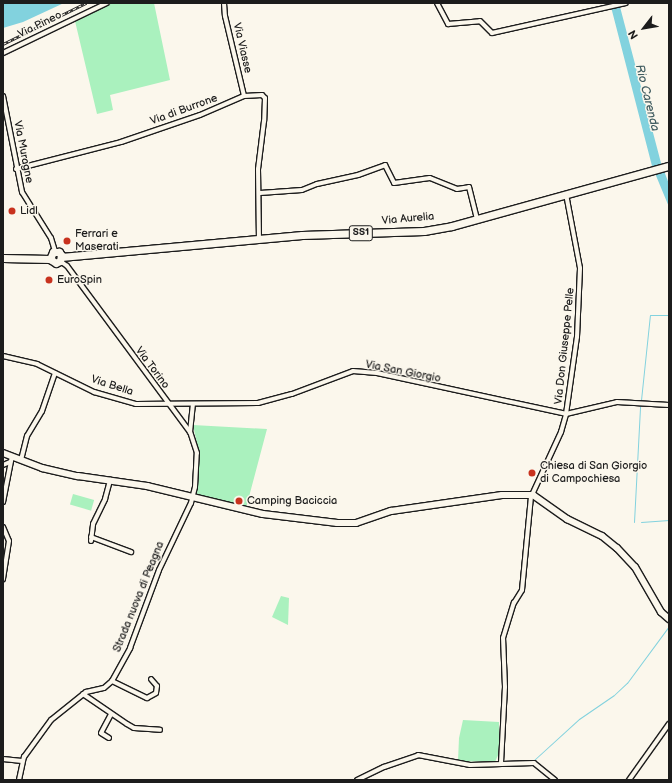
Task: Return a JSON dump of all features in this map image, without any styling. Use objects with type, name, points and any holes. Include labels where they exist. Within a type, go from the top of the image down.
[{"type":"main road","name":"Via Aurelia","points":[[3,258],[50,259],[54,263],[61,259],[259,239],[424,231],[477,219],[666,166]]},
{"type":"main road","points":[[50,259],[55,251],[59,252],[61,259]]},
{"type":"main road","points":[[3,453],[11,459],[21,460],[78,476],[110,480],[263,514],[352,524],[391,511],[502,495],[533,495],[567,519],[602,536],[617,548],[634,567],[655,605],[669,619]]},
{"type":"street","name":"Via Pineo","points":[[3,53],[107,3]]},
{"type":"street","name":"Via Viasse","points":[[224,3],[225,16],[244,96]]},
{"type":"street","points":[[437,3],[448,24],[480,21],[488,32],[492,33],[610,8],[626,3]]},
{"type":"street","name":"Via di Burrone","points":[[16,169],[121,142],[200,115],[244,96],[261,95],[265,98],[258,169],[260,193],[259,239]]},
{"type":"street","name":"Via Muragne","points":[[3,96],[16,169],[22,192],[51,238],[55,251]]},
{"type":"street","points":[[260,193],[302,190],[317,184],[358,175],[387,166],[393,183],[430,178],[457,189],[469,187],[477,219]]},
{"type":"street","name":"Via Don Giuseppe Pelle","points":[[501,763],[505,687],[503,638],[514,603],[522,590],[533,495],[561,432],[566,414],[581,293],[578,251],[566,194]]},
{"type":"street","name":"Via Torino","points":[[61,259],[190,432],[197,453],[193,498]]},
{"type":"street","name":"Via Bella","points":[[3,356],[37,364],[94,392],[122,401],[148,404],[167,402]]},
{"type":"street","name":"Via San Giorgio","points":[[167,402],[193,404],[258,403],[292,394],[353,371],[377,373],[566,414]]},
{"type":"street","points":[[21,460],[27,436],[42,411],[54,373]]},
{"type":"street","points":[[566,414],[616,402],[669,405]]},
{"type":"street","points":[[190,432],[193,404]]},
{"type":"street","points":[[3,465],[11,459]]},
{"type":"street","points":[[3,502],[11,459]]},
{"type":"street","points":[[110,480],[105,499],[96,514],[91,539],[131,552]]},
{"type":"street","name":"Strada nuova di Peagna","points":[[112,681],[130,648],[159,570],[193,498]]},
{"type":"street","points":[[3,527],[9,541],[3,580]]},
{"type":"street","points":[[19,780],[22,761],[51,720],[84,694],[104,688],[112,681],[147,698],[156,693],[157,686],[151,679]]},
{"type":"street","points":[[84,694],[111,714],[134,728],[160,730]]},
{"type":"street","points":[[110,738],[102,733],[111,714]]},
{"type":"street","points":[[630,780],[669,724]]},
{"type":"street","points":[[357,780],[384,767],[418,755],[470,765],[534,763],[555,780]]},
{"type":"street","points":[[3,759],[22,761]]},
{"type":"green space","points":[[111,3],[154,3],[170,80],[110,95],[113,110],[97,114],[75,21]]},
{"type":"green space","name":"Camping Baciccia","points":[[193,425],[267,429],[246,508],[196,496],[199,453]]},
{"type":"green space","points":[[73,494],[94,500],[91,511],[70,505]]},
{"type":"green space","points":[[281,596],[289,598],[288,625],[272,617]]},
{"type":"green space","points":[[463,720],[499,722],[499,753],[495,762],[458,761],[459,738]]},
{"type":"water","points":[[3,3],[64,3],[23,22],[3,28]]},
{"type":"water","points":[[610,3],[619,3],[661,163],[669,184],[669,207],[652,166]]},
{"type":"waterway","points":[[641,400],[650,315],[669,315]]},
{"type":"waterway","points":[[634,522],[640,406]]},
{"type":"waterway","points":[[641,522],[669,520]]},
{"type":"waterway","points":[[534,760],[579,719],[614,695],[627,683],[669,626]]},
{"type":"railway","points":[[3,44],[86,3]]},
{"type":"place","name":"Lidl","points":[[12,211]]},
{"type":"place","name":"Ferrari e Maserati","points":[[67,241]]},
{"type":"place","name":"EuroSpin","points":[[49,280]]},
{"type":"place","name":"Chiesa di San Giorgio di Campochiesa","points":[[532,473]]},
{"type":"place","name":"Camping Baciccia","points":[[239,501]]},
{"type":"water label","name":"Rio Carenda","points":[[647,98]]}]
